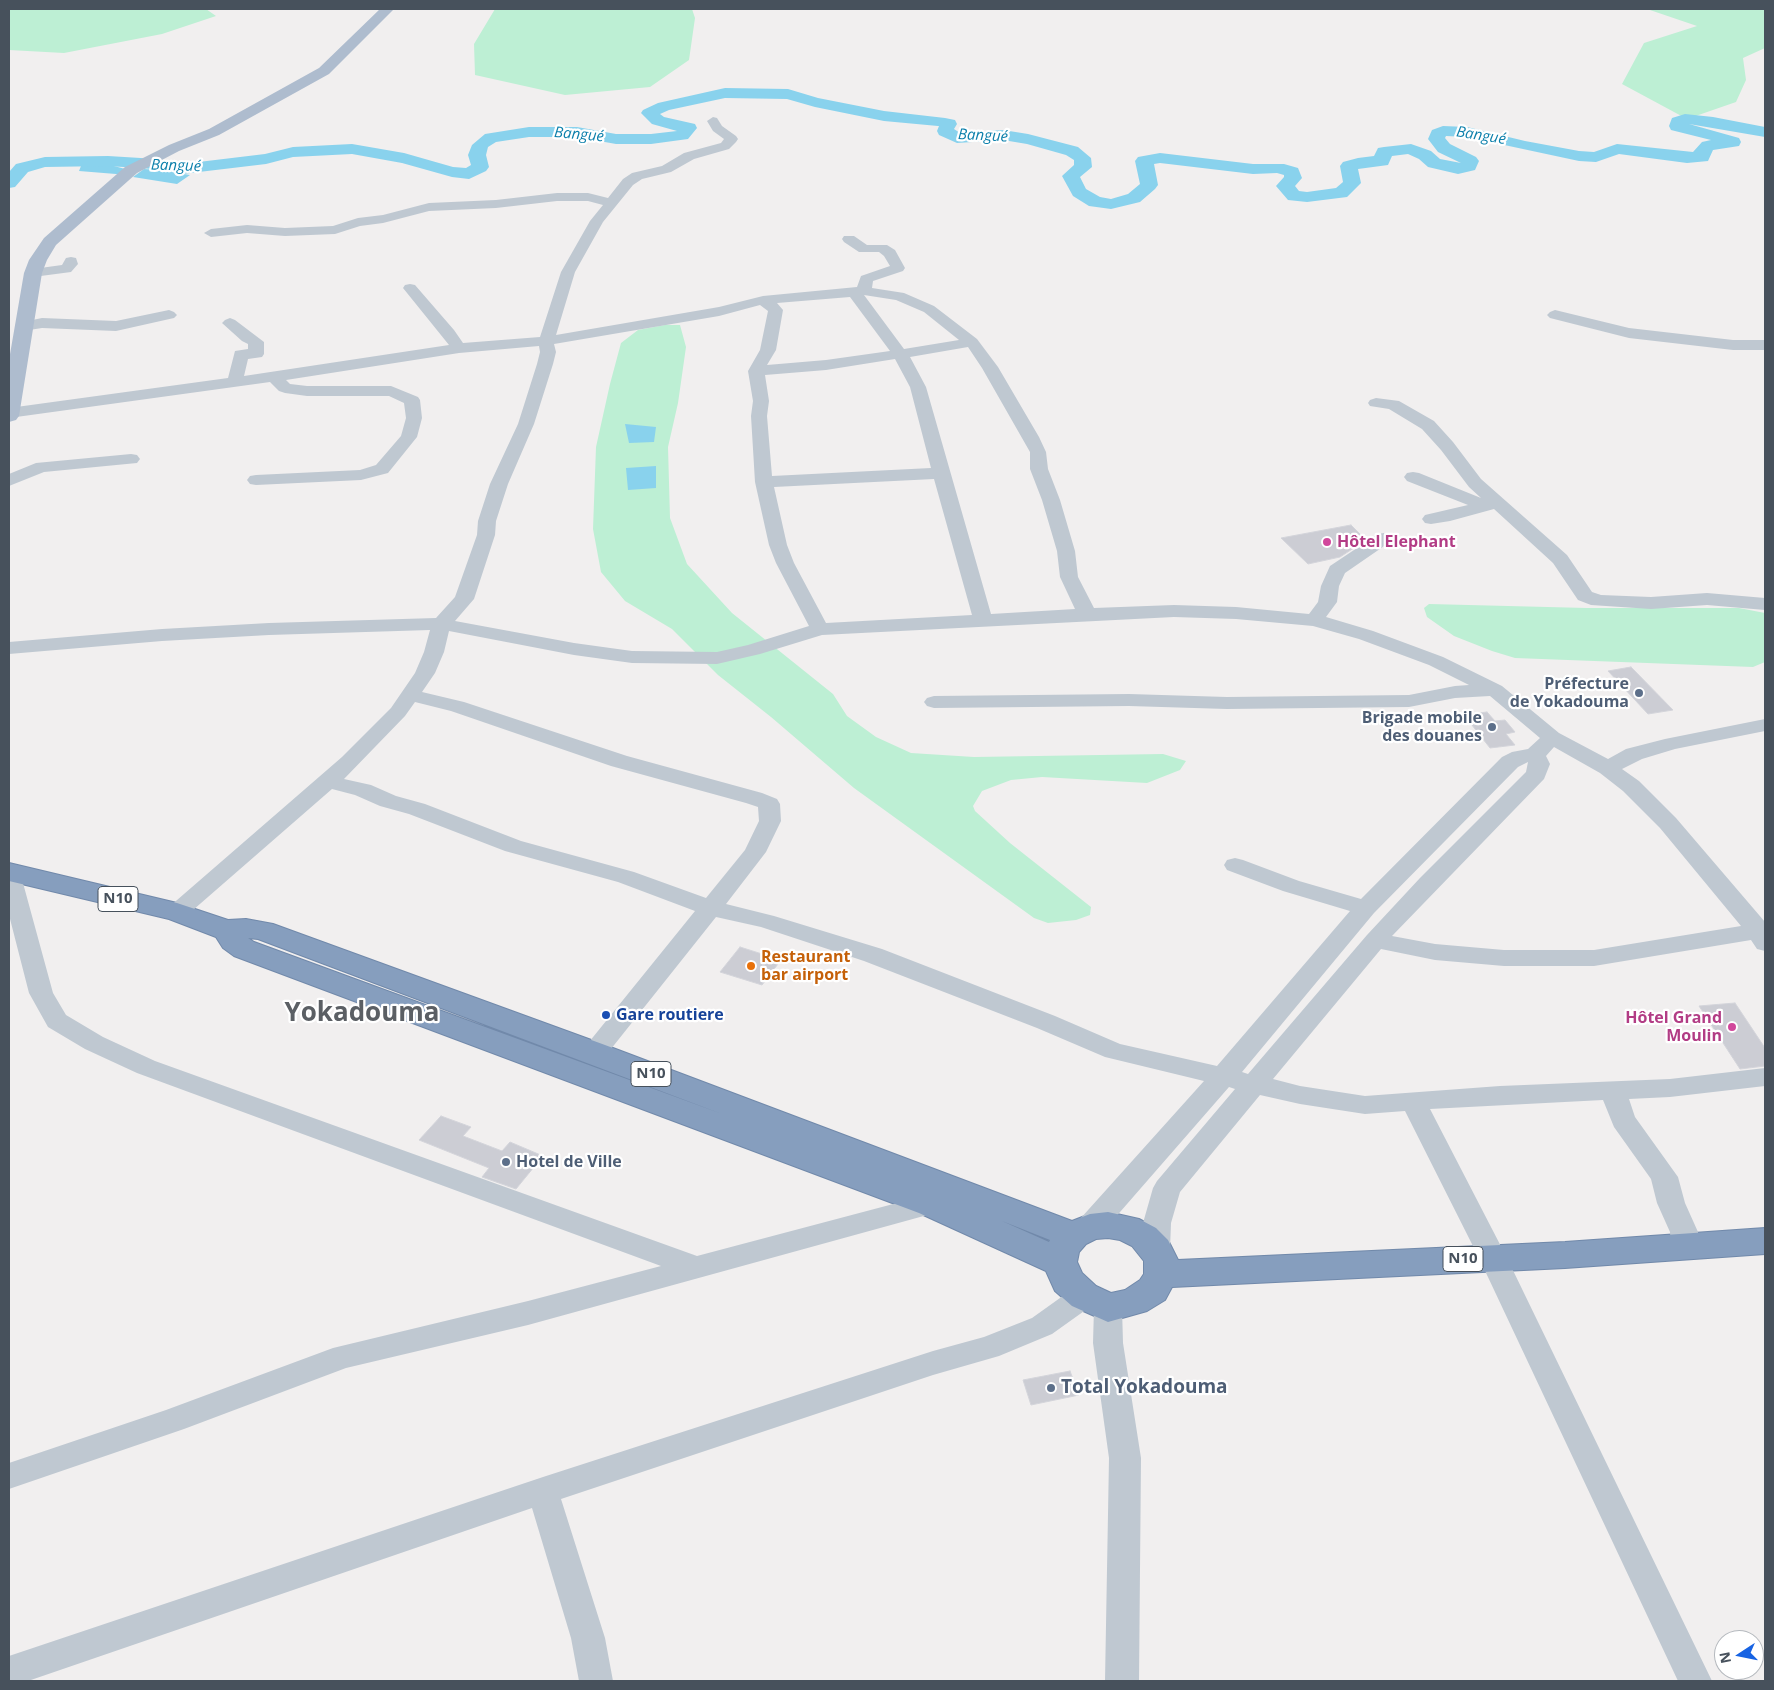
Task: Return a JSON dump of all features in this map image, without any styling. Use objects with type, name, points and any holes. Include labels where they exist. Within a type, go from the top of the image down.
[{"type":"highway","name":"N10","points":[[9,872],[177,912],[226,930],[246,928],[264,931],[594,1052],[1075,1241]]},
{"type":"highway","name":"N10","points":[[226,930],[233,941],[244,949],[931,1204],[1075,1241],[1108,1225],[1127,1228],[1144,1236],[1159,1261],[1493,1258],[1565,1255],[1765,1240]]},
{"type":"highway","points":[[1075,1241],[1067,1281],[1096,1302],[1135,1301],[1153,1290],[1159,1261]]},
{"type":"main road","points":[[9,414],[19,321],[38,260],[50,242],[131,170],[174,148],[214,132],[324,71],[387,9]]},
{"type":"street","points":[[177,912],[374,738],[398,712],[410,695],[425,672],[434,652],[441,624],[464,599],[486,535],[487,521],[500,484],[526,424],[548,352],[546,341],[568,272],[597,221],[628,182],[637,176],[666,169],[689,156],[725,146],[732,139],[717,128],[713,121]]},
{"type":"street","points":[[211,233],[247,229],[285,232],[335,230],[358,222],[383,219],[429,207],[489,205],[557,197],[588,197],[610,203]]},
{"type":"street","points":[[849,239],[864,249],[882,248],[890,253],[898,268],[866,279],[859,291]]},
{"type":"street","points":[[33,273],[66,269],[71,264],[71,261]]},
{"type":"street","points":[[410,288],[449,332],[459,348]]},
{"type":"street","points":[[859,291],[900,354],[918,387],[983,620]]},
{"type":"street","points":[[9,414],[274,377],[459,348],[546,341],[719,311],[763,300],[859,291],[900,296],[929,309],[972,342],[990,367],[1038,452],[1039,469],[1054,508],[1066,552],[1070,577],[1087,614]]},
{"type":"street","points":[[763,300],[776,310],[768,350],[756,371],[761,401],[759,416],[764,482],[778,544],[785,563],[820,630]]},
{"type":"street","points":[[1555,315],[1629,333],[1733,345],[1765,345]]},
{"type":"street","points":[[19,321],[116,326],[169,316]]},
{"type":"street","points":[[230,323],[256,342],[256,354],[241,354],[235,382]]},
{"type":"street","points":[[756,371],[826,365],[972,342]]},
{"type":"street","points":[[256,480],[361,475],[382,469],[409,437],[414,418],[412,400],[391,391],[307,391],[285,388],[274,377]]},
{"type":"street","points":[[1376,403],[1393,404],[1428,426],[1447,446],[1491,505],[1560,559],[1585,596],[1598,601],[1651,603],[1707,599],[1765,604]]},
{"type":"street","points":[[9,481],[42,467],[131,459]]},
{"type":"street","points":[[764,482],[941,473]]},
{"type":"street","points":[[1413,478],[1491,505]]},
{"type":"street","points":[[1430,519],[1450,516],[1491,505]]},
{"type":"street","points":[[1314,620],[1327,602],[1330,586],[1337,570],[1384,538]]},
{"type":"street","points":[[9,648],[259,629],[441,624],[574,649],[632,657],[717,658],[753,650],[820,630],[1087,614],[1174,611],[1236,613],[1314,620],[1366,635],[1436,660],[1494,690],[1552,737],[1608,768],[1631,786],[1668,823],[1763,935]]},
{"type":"street","points":[[934,702],[1110,700],[1227,703],[1400,702],[1455,692],[1494,690]]},
{"type":"street","points":[[410,695],[473,712],[619,762],[754,798],[769,804],[770,821],[755,852],[594,1052]]},
{"type":"street","points":[[1608,768],[1634,754],[1672,743],[1757,726],[1765,744]]},
{"type":"street","points":[[1075,1241],[1223,1077],[1366,908],[1510,762],[1520,757],[1535,755],[1552,737]]},
{"type":"street","points":[[1159,1261],[1157,1222],[1167,1188],[1375,940],[1428,883],[1536,774],[1539,764],[1535,755]]},
{"type":"street","points":[[327,781],[363,790],[388,801],[417,809],[513,846],[626,877],[711,908],[766,921],[873,955],[1046,1022],[1114,1051],[1300,1095],[1365,1105],[1500,1095],[1670,1088],[1765,1077]]},
{"type":"street","points":[[1235,864],[1291,886],[1366,908]]},
{"type":"street","points":[[9,872],[44,1000],[57,1021],[94,1043],[146,1067],[695,1268]]},
{"type":"street","points":[[1375,940],[1435,952],[1504,958],[1594,958],[1763,935]]},
{"type":"street","points":[[1613,1090],[1623,1120],[1664,1176],[1671,1203],[1684,1232],[1685,1246]]},
{"type":"street","points":[[1413,1102],[1493,1258],[1695,1681]]},
{"type":"street","points":[[9,1476],[173,1420],[342,1357],[528,1313],[931,1204]]},
{"type":"street","points":[[9,1672],[543,1491],[933,1363],[989,1348],[1096,1302],[1108,1344],[1124,1458],[1122,1681]]},
{"type":"street","points":[[543,1491],[588,1638],[596,1681]]},
{"type":"green space","points":[[9,9],[206,9],[216,16],[162,34],[64,53],[9,50]]},
{"type":"green space","points":[[495,9],[692,9],[695,18],[689,60],[650,87],[565,95],[475,75],[474,44]]},
{"type":"green space","points":[[1647,9],[1765,9],[1765,48],[1743,58],[1746,80],[1736,102],[1687,119],[1622,84],[1644,43],[1697,26]]},
{"type":"green space","points":[[665,325],[680,325],[686,347],[678,403],[668,447],[670,518],[687,564],[732,613],[833,694],[847,716],[876,737],[911,753],[974,757],[1163,754],[1186,761],[1180,770],[1147,783],[1042,777],[1011,780],[982,791],[973,806],[975,811],[1010,843],[1091,907],[1090,915],[1076,920],[1048,923],[1034,918],[854,788],[771,717],[718,675],[672,629],[625,601],[601,572],[593,529],[596,447],[610,384],[621,343],[638,330]]},
{"type":"green space","points":[[1429,604],[1587,608],[1739,608],[1765,613],[1765,662],[1753,667],[1515,658],[1454,636],[1427,617],[1424,608]]},
{"type":"water","points":[[81,166],[114,166],[129,170],[125,174],[79,171]]},
{"type":"water","points":[[144,169],[190,175],[177,184],[133,177]]},
{"type":"water","points":[[625,424],[656,427],[654,442],[629,443]]},
{"type":"water","points":[[656,466],[656,488],[628,490],[626,468]]},
{"type":"building","name":"Hôtel Elephant","points":[[1351,525],[1366,540],[1340,557],[1308,564],[1281,538]]},
{"type":"building","name":"Préfecture de Yokadouma","points":[[1631,667],[1673,710],[1648,714],[1608,671]]},
{"type":"building","name":"Brigade mobile des douanes","points":[[1487,712],[1495,721],[1505,720],[1515,732],[1506,734],[1515,745],[1490,748],[1464,715]]},
{"type":"building","name":"Restaurant bar airport","points":[[740,947],[781,960],[762,985],[720,972]]},
{"type":"building","name":"Hôtel Grand Moulin","points":[[1735,1003],[1765,1048],[1765,1066],[1740,1069],[1699,1006]]},
{"type":"building","name":"Hotel de Ville","points":[[441,1116],[471,1127],[463,1136],[502,1151],[510,1142],[543,1156],[516,1189],[482,1177],[489,1168],[419,1140]]},
{"type":"building","name":"Total Yokadouma","points":[[1070,1371],[1079,1395],[1031,1405],[1023,1380]]},
{"type":"waterway","name":"Bangué","points":[[9,183],[22,168],[45,162],[108,161],[157,164],[169,169],[182,169],[266,159],[293,152],[352,149],[404,158],[452,172],[469,174],[480,167],[477,155],[480,145],[491,138],[529,132],[577,132],[616,139],[651,139],[682,135],[689,128],[658,121],[649,113],[664,106],[725,93],[788,94],[815,102],[884,116],[939,121],[949,124],[945,131],[957,138],[1003,135],[1028,139],[1072,151],[1082,158],[1083,167],[1071,176],[1079,192],[1095,202],[1111,204],[1134,198],[1149,185],[1144,161],[1160,158],[1253,169],[1278,168],[1292,172],[1293,178],[1285,186],[1294,196],[1307,197],[1341,193],[1352,183],[1349,166],[1358,163],[1382,161],[1384,152],[1411,149],[1425,155],[1434,163],[1458,169],[1469,166],[1470,161],[1444,148],[1436,139],[1438,134],[1443,131],[1467,132],[1579,156],[1596,157],[1617,149],[1687,158],[1702,157],[1702,151],[1708,146],[1733,142],[1677,126],[1678,121],[1685,119],[1713,122],[1765,132]]},
{"type":"place","name":"Hôtel Elephant","points":[[1327,542]]},
{"type":"place","name":"Préfecture de Yokadouma","points":[[1639,693]]},
{"type":"place","name":"Brigade mobile des douanes","points":[[1492,727]]},
{"type":"place","name":"Restaurant bar airport","points":[[751,966]]},
{"type":"place","name":"Gare routiere","points":[[606,1015]]},
{"type":"place","name":"Hôtel Grand Moulin","points":[[1732,1027]]},
{"type":"place","name":"Hotel de Ville","points":[[506,1162]]},
{"type":"place","name":"Total Yokadouma","points":[[1051,1388]]},
{"type":"district","name":"Yokadouma","points":[[362,1014]]}]
